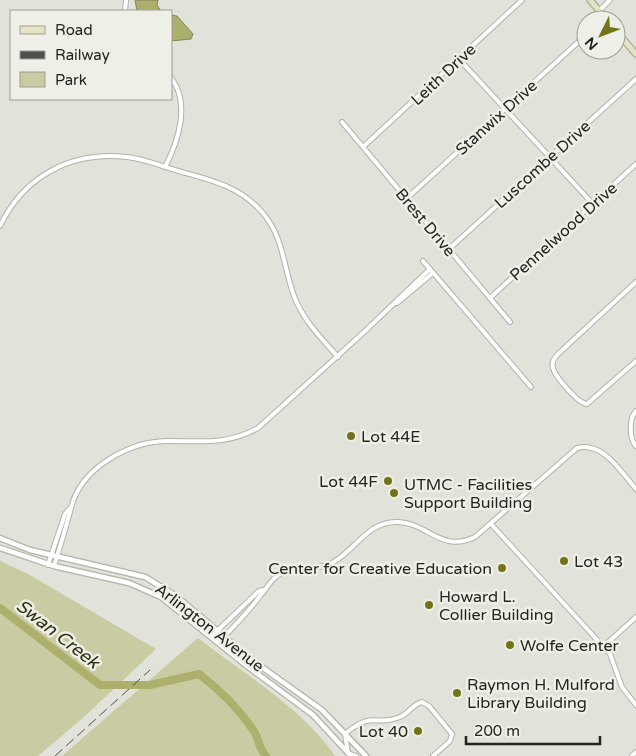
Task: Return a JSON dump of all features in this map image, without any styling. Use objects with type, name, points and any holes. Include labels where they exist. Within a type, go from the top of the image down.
[{"type":"main road","points":[[590,0],[598,10]]},
{"type":"main road","points":[[626,42],[636,54]]},
{"type":"street","name":"Leith Drive","points":[[363,147],[522,0]]},
{"type":"street","points":[[600,10],[610,0]]},
{"type":"street","name":"Stanwix Drive","points":[[406,199],[576,43]]},
{"type":"street","points":[[460,59],[593,204]]},
{"type":"street","points":[[164,167],[176,145],[181,120],[178,86],[172,79]]},
{"type":"street","name":"Luscombe Drive","points":[[449,249],[636,79]]},
{"type":"street","name":"Brest Drive","points":[[342,122],[510,322]]},
{"type":"street","points":[[0,226],[6,213],[24,190],[42,175],[62,164],[104,156],[129,157],[224,184],[245,197],[262,213],[280,241],[291,287],[300,310],[314,330],[338,356]]},
{"type":"street","name":"Pennelwood Drive","points":[[490,298],[636,164]]},
{"type":"street","points":[[423,261],[531,387]]},
{"type":"street","points":[[48,565],[65,514],[89,477],[114,456],[128,449],[153,442],[211,443],[244,435],[270,420],[431,271]]},
{"type":"street","points":[[636,282],[555,357],[552,367],[562,382],[580,402],[588,404],[636,361]]},
{"type":"street","points":[[636,411],[631,420],[632,438],[636,446]]},
{"type":"street","points":[[217,631],[259,591],[263,590],[286,571],[319,567],[333,562],[369,531],[384,523],[405,523],[440,540],[452,542],[475,537],[570,452],[581,447],[592,447],[601,451],[636,489]]},
{"type":"street","points":[[54,566],[70,516],[70,508]]},
{"type":"street","points":[[491,524],[603,646],[613,659],[623,689],[636,704]]},
{"type":"street","name":"Arlington Avenue","points":[[0,538],[51,555],[145,577],[176,596],[217,631],[322,710],[366,756]]},
{"type":"street","name":"Arlington Avenue","points":[[0,548],[48,565],[129,583],[162,596],[233,655],[313,715],[350,754]]},
{"type":"street","points":[[162,596],[183,606],[215,635],[224,636],[262,594],[263,590]]},
{"type":"street","points":[[603,646],[636,616]]},
{"type":"street","points":[[356,756],[350,754],[346,734],[364,720],[397,718],[417,703],[424,702],[452,734],[450,739],[433,756]]},
{"type":"street","points":[[632,756],[636,752]]},
{"type":"green space","points":[[0,561],[28,574],[156,649],[85,716],[38,756],[0,756]]},
{"type":"green space","points":[[198,638],[289,707],[322,739],[335,756],[62,756]]},
{"type":"shaded area","points":[[135,0],[158,0],[157,5],[160,10],[137,10]]},
{"type":"shaded area","points":[[172,15],[177,16],[193,34],[191,39],[172,41]]},
{"type":"waterway","name":"Swan Creek","points":[[0,608],[100,685],[150,685],[199,674],[222,693],[242,715],[254,731],[266,756]]},
{"type":"railway","points":[[55,756],[150,670]]},
{"type":"place","name":"Lot 44E","points":[[351,436]]},
{"type":"place","name":"Lot 44F","points":[[388,481]]},
{"type":"place","name":"UTMC - Facilities Support Building","points":[[394,493]]},
{"type":"place","name":"Lot 43","points":[[564,561]]},
{"type":"place","name":"Center for Creative Education","points":[[502,568]]},
{"type":"place","name":"Howard L. Collier Building","points":[[429,605]]},
{"type":"place","name":"Wolfe Center","points":[[510,645]]},
{"type":"place","name":"Raymon H. Mulford Library Building","points":[[457,693]]},
{"type":"place","name":"Lot 40","points":[[418,731]]}]
